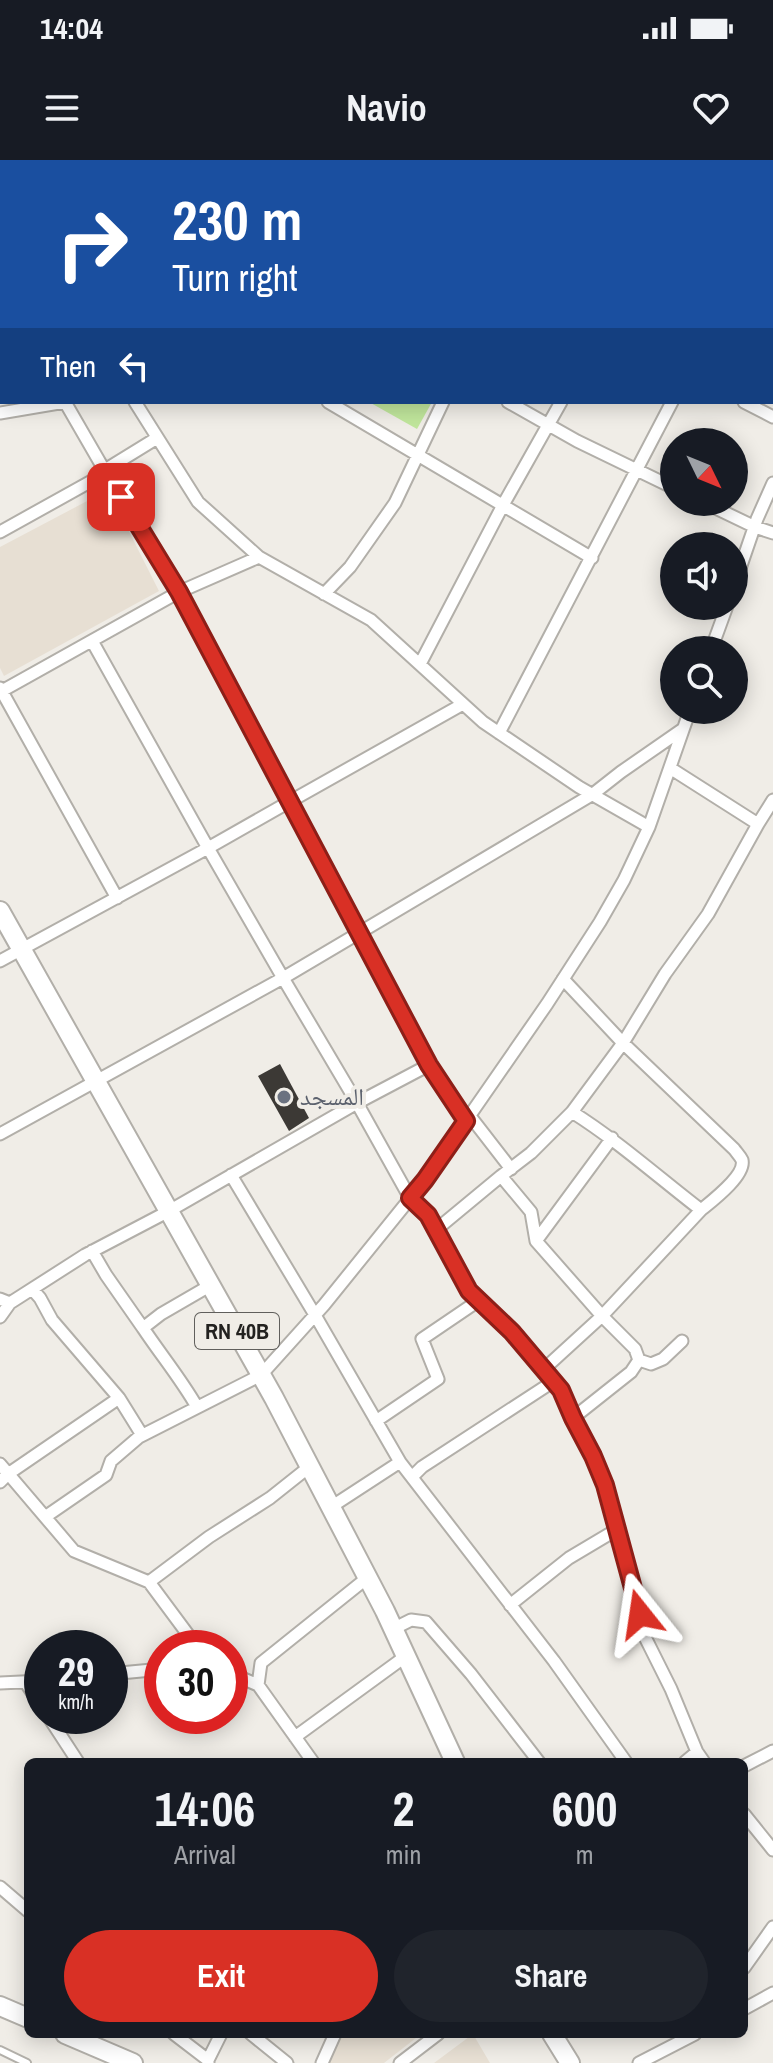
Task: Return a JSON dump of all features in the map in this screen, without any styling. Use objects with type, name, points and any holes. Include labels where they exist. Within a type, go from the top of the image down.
[{"type":"main road","name":"RN 40B","points":[[0,911],[261,1375],[393,1629],[453,1758]]},
{"type":"main road","points":[[0,2006],[24,2016]]},
{"type":"main road","points":[[74,2038],[133,2063]]},
{"type":"main road","points":[[554,2038],[570,2063]]},
{"type":"street","points":[[0,413],[53,404]]},
{"type":"street","points":[[66,404],[179,592],[429,1065],[531,1212],[536,1241],[635,1349],[639,1360]]},
{"type":"street","points":[[136,404],[198,502],[259,557],[371,620],[483,722],[649,827]]},
{"type":"street","points":[[331,404],[592,558]]},
{"type":"street","points":[[324,594],[350,567],[395,503],[442,404]]},
{"type":"street","points":[[511,404],[577,441],[660,481]]},
{"type":"street","points":[[420,664],[560,404]]},
{"type":"street","points":[[499,733],[671,404]]},
{"type":"street","points":[[748,404],[773,417]]},
{"type":"street","points":[[0,532],[105,472],[157,438]]},
{"type":"street","points":[[748,547],[773,483]]},
{"type":"street","points":[[732,516],[773,533]]},
{"type":"street","points":[[117,898],[1,690],[179,592],[259,557]]},
{"type":"street","points":[[92,641],[410,1198],[428,1215],[437,1229],[469,1291],[512,1332],[561,1390],[605,1485],[646,1639],[700,1757]]},
{"type":"street","points":[[0,961],[463,704]]},
{"type":"street","points":[[45,1517],[106,1475],[111,1461],[142,1435],[261,1375],[315,1315],[425,1180],[563,979],[624,880],[649,827],[685,724]]},
{"type":"street","points":[[0,1134],[359,933],[593,794],[684,728]]},
{"type":"street","points":[[670,768],[758,824]]},
{"type":"street","points":[[437,1229],[531,1153],[572,1112],[623,1043],[665,974],[708,914],[773,800]]},
{"type":"street","points":[[544,1369],[602,1316],[742,1169],[742,1160],[734,1149],[623,1043],[563,979]]},
{"type":"street","points":[[0,1317],[5,1301],[32,1289],[92,1251],[429,1065]]},
{"type":"street","points":[[572,1112],[612,1138],[701,1210]]},
{"type":"street","points":[[536,1241],[612,1138]]},
{"type":"street","points":[[231,1175],[400,1462],[554,1661],[623,1758]]},
{"type":"street","points":[[92,1251],[197,1407]]},
{"type":"street","points":[[143,1328],[211,1285]]},
{"type":"street","points":[[32,1289],[52,1320],[119,1398],[142,1435]]},
{"type":"street","points":[[376,1421],[438,1379],[422,1339],[478,1301]]},
{"type":"street","points":[[639,1360],[651,1364],[663,1359],[682,1341]]},
{"type":"street","points":[[573,1418],[631,1372],[639,1360]]},
{"type":"street","points":[[412,1477],[422,1467],[554,1381]]},
{"type":"street","points":[[119,1398],[3,1474],[74,1551],[149,1582],[185,1630]]},
{"type":"street","points":[[331,1507],[400,1462]]},
{"type":"street","points":[[149,1582],[209,1537],[270,1498],[309,1467]]},
{"type":"street","points":[[510,1605],[569,1558],[616,1530]]},
{"type":"street","points":[[258,1685],[261,1663],[367,1578]]},
{"type":"street","points":[[393,1629],[411,1620],[426,1622],[536,1758]]},
{"type":"street","points":[[295,1737],[406,1656]]},
{"type":"street","points":[[248,1681],[258,1685],[310,1758]]},
{"type":"street","points":[[0,1683],[24,1683]]},
{"type":"street","points":[[60,1734],[75,1758]]},
{"type":"street","points":[[748,1764],[770,1756]]},
{"type":"street","points":[[748,1819],[773,1850]]},
{"type":"street","points":[[0,1887],[24,1908]]},
{"type":"street","points":[[748,1962],[773,1927]]},
{"type":"street","points":[[748,2004],[773,1993]]},
{"type":"street","points":[[179,2038],[208,2062],[219,2038]]},
{"type":"street","points":[[256,2038],[287,2063]]},
{"type":"street","points":[[322,2063],[333,2038]]},
{"type":"street","points":[[400,2063],[433,2038]]},
{"type":"street","points":[[639,2063],[687,2038]]},
{"type":"lane","points":[[0,2050],[27,2063]]},
{"type":"shaded area","points":[[108,490],[159,591],[4,676],[0,668],[0,547]]},
{"type":"shaded area","points":[[341,2038],[416,2038],[384,2063],[327,2063]]},
{"type":"shaded area","points":[[468,2038],[475,2038],[490,2063],[434,2063]]},
{"type":"green space","points":[[373,404],[431,404],[417,429]]},
{"type":"building","name":"المسجد","points":[[280,1064],[309,1118],[289,1131],[258,1076]]},
{"type":"place","name":"المسجد","points":[[284,1097]]},
{"type":"route","points":[[121,497],[179,592],[429,1065],[466,1121],[410,1198],[428,1215],[437,1229],[469,1291],[512,1332],[561,1390],[605,1485],[640,1614]]}]
